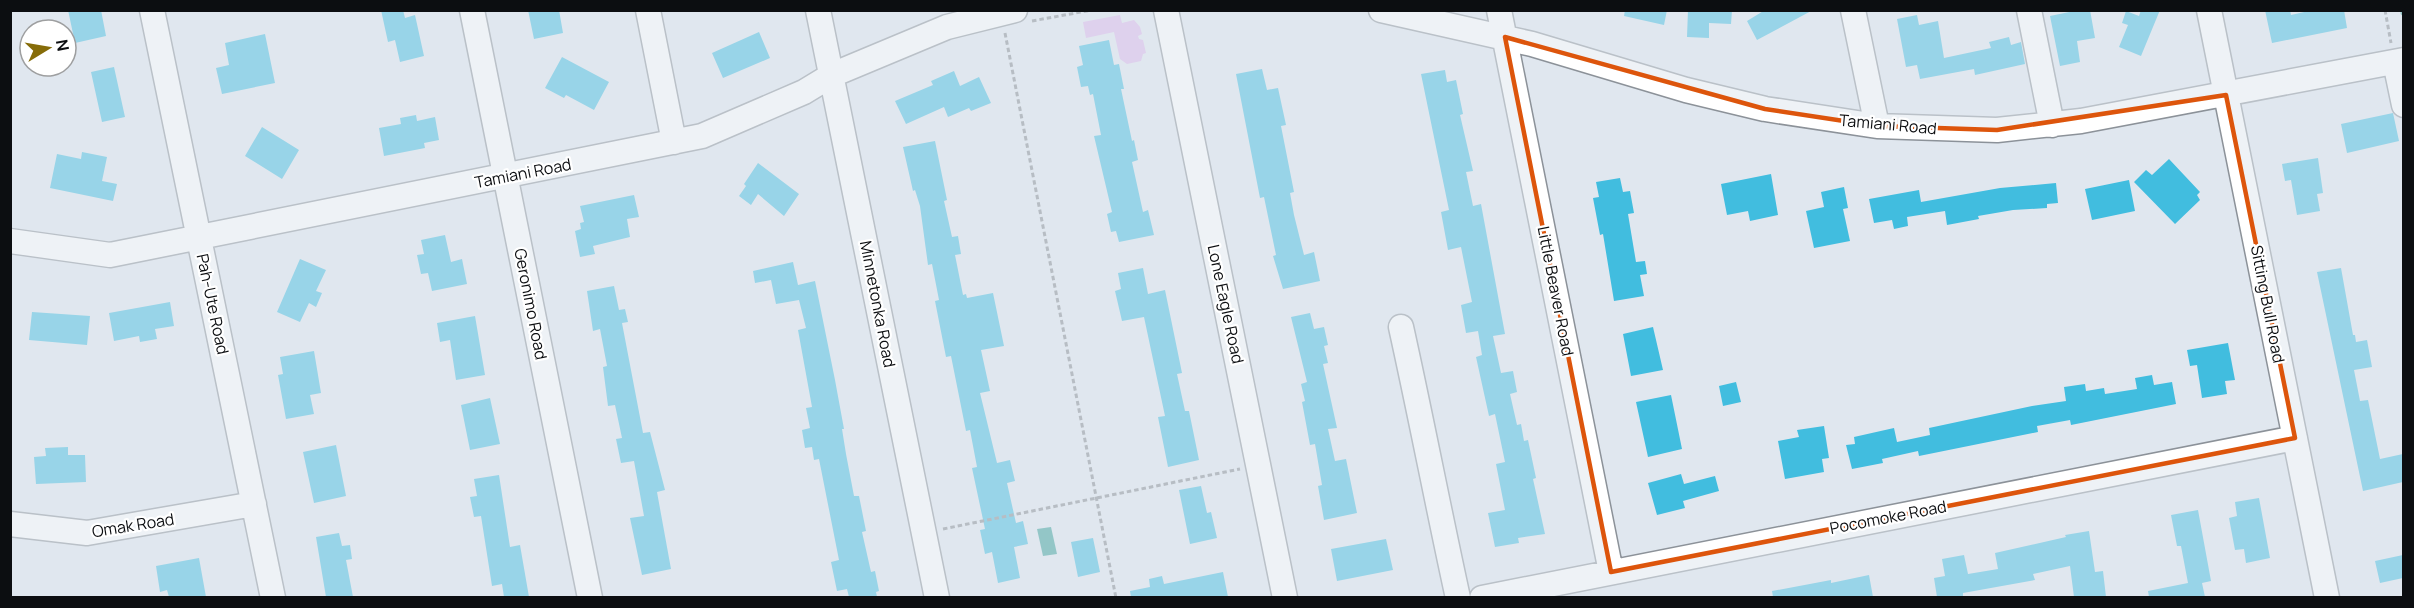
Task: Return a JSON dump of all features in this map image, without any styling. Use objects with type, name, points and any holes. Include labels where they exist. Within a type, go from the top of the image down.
[{"type":"street","name":"Pah-Ute Road","points":[[152,10],[273,597]]},
{"type":"street","name":"Geronimo Road","points":[[472,10],[590,597]]},
{"type":"street","points":[[648,10],[674,142]]},
{"type":"street","name":"Minnetonka Road","points":[[818,10],[937,597]]},
{"type":"street","name":"Lone Eagle Road","points":[[1166,10],[1285,597]]},
{"type":"street","name":"Tamiani Road","points":[[1381,10],[1505,37],[1686,90],[1754,107],[1877,126],[1997,130],[2052,124],[2226,95],[2399,61]]},
{"type":"street","name":"Little Beaver Road","points":[[1499,10],[1611,572]]},
{"type":"street","points":[[1853,10],[1877,126]]},
{"type":"street","points":[[2028,10],[2052,124]]},
{"type":"street","name":"Sitting Bull Road","points":[[2210,10],[2327,597]]},
{"type":"street","name":"Tamiani Road","points":[[10,241],[110,255],[702,136],[804,92],[832,75],[947,27],[1007,14]]},
{"type":"street","points":[[2399,61],[2403,105]]},
{"type":"street","points":[[1401,327],[1458,597]]},
{"type":"street","name":"Pocomoke Road","points":[[1482,597],[2295,438]]},
{"type":"street","name":"Omak Road","points":[[10,524],[87,533],[254,504]]},
{"type":"path","points":[[1092,10],[1007,14],[1116,597]]},
{"type":"path","points":[[2385,10],[2399,61]]},
{"type":"path","points":[[924,532],[1259,465]]},
{"type":"highlighted area","points":[[1505,37],[1765,109],[1877,126],[1997,130],[2226,95],[2295,438],[1611,572]]},
{"type":"shaded area","points":[[1120,15],[1122,23],[1134,20],[1140,27],[1142,34],[1138,36],[1143,40],[1146,53],[1143,54],[1141,61],[1127,64],[1120,59],[1114,32],[1086,38],[1083,22]]},
{"type":"shaded area","points":[[1051,527],[1057,554],[1043,556],[1037,529]]},
{"type":"building","points":[[68,10],[101,10],[106,36],[78,42],[78,18],[70,18]]},
{"type":"building","points":[[381,10],[403,10],[405,18],[415,15],[424,56],[400,62],[395,40],[388,42]]},
{"type":"building","points":[[528,10],[559,10],[563,33],[534,39]]},
{"type":"building","points":[[1625,10],[1667,10],[1664,25],[1624,16]]},
{"type":"building","points":[[1688,10],[1732,10],[1731,24],[1709,23],[1709,38],[1687,37]]},
{"type":"building","points":[[1765,10],[1813,10],[1757,40],[1747,21]]},
{"type":"building","points":[[2090,10],[2095,38],[2077,41],[2080,62],[2060,66],[2050,16]]},
{"type":"building","points":[[2141,10],[2160,10],[2141,56],[2119,47],[2128,25],[2122,23],[2126,11],[2139,16]]},
{"type":"building","points":[[2265,10],[2290,10],[2291,15],[2313,10],[2344,10],[2347,28],[2272,43]]},
{"type":"building","points":[[1917,15],[1919,25],[1938,21],[1944,58],[1991,48],[1989,42],[2009,37],[2011,45],[2021,42],[2025,64],[1975,75],[1974,69],[1920,79],[1917,65],[1906,67],[1897,19]]},
{"type":"building","points":[[759,32],[770,58],[723,78],[712,53]]},
{"type":"building","points":[[265,34],[275,83],[222,94],[216,68],[229,65],[225,43]]},
{"type":"building","points":[[1109,40],[1114,65],[1119,64],[1124,89],[1121,89],[1138,160],[1132,162],[1143,212],[1148,210],[1154,235],[1119,242],[1116,231],[1111,232],[1107,214],[1112,212],[1094,136],[1101,135],[1093,94],[1090,95],[1088,86],[1081,87],[1077,67],[1083,65],[1079,46]]},
{"type":"building","points":[[562,57],[609,82],[594,110],[566,95],[564,98],[545,88]]},
{"type":"building","points":[[114,67],[125,117],[102,122],[91,72]]},
{"type":"building","points":[[1262,69],[1267,90],[1278,88],[1286,125],[1281,126],[1294,192],[1290,193],[1294,215],[1304,255],[1314,252],[1320,281],[1283,289],[1273,256],[1276,255],[1264,197],[1260,198],[1236,74]]},
{"type":"building","points":[[1445,70],[1447,82],[1456,80],[1463,114],[1460,115],[1473,171],[1466,172],[1473,206],[1481,204],[1505,334],[1493,336],[1501,373],[1513,371],[1517,392],[1510,394],[1517,425],[1521,424],[1524,441],[1528,440],[1536,478],[1533,479],[1545,534],[1518,538],[1519,543],[1495,547],[1488,513],[1505,510],[1496,464],[1505,462],[1495,414],[1489,416],[1476,357],[1482,355],[1478,331],[1466,333],[1461,305],[1472,302],[1461,247],[1448,250],[1441,212],[1449,210],[1421,74]]},
{"type":"building","points":[[954,71],[960,86],[979,77],[991,103],[971,111],[969,108],[948,117],[944,107],[906,124],[895,101],[933,85],[931,81]]},
{"type":"building","points":[[2393,113],[2399,141],[2347,153],[2341,124]]},
{"type":"building","points":[[416,115],[417,121],[435,117],[439,140],[424,143],[425,148],[384,156],[379,128],[401,124],[400,118]]},
{"type":"building","points":[[262,127],[299,150],[282,179],[245,156]]},
{"type":"building","points":[[935,141],[952,237],[958,236],[961,254],[955,255],[963,295],[966,294],[967,298],[993,293],[1004,346],[981,350],[990,391],[980,393],[997,463],[1010,460],[1015,481],[1007,483],[1016,523],[1023,521],[1028,544],[1014,547],[1020,578],[998,583],[992,552],[985,554],[980,530],[985,529],[972,468],[977,467],[970,430],[966,431],[951,356],[946,357],[935,301],[939,300],[932,264],[928,265],[920,206],[915,190],[913,191],[903,147]]},
{"type":"building","points":[[82,152],[107,157],[102,181],[117,184],[113,201],[50,188],[57,154],[81,159]]},
{"type":"building","points":[[2318,158],[2323,193],[2317,194],[2320,211],[2297,215],[2291,180],[2285,181],[2282,164]]},
{"type":"building","points":[[2169,159],[2200,192],[2197,195],[2200,200],[2175,224],[2134,182],[2146,170],[2152,175]]},
{"type":"building","points":[[758,163],[799,194],[784,216],[758,194],[751,205],[739,196]]},
{"type":"building","points":[[1771,174],[1778,215],[1750,221],[1748,211],[1727,215],[1721,184]]},
{"type":"building","points":[[1620,178],[1623,192],[1630,191],[1634,213],[1628,214],[1636,262],[1645,261],[1647,274],[1640,275],[1644,296],[1614,301],[1603,234],[1600,235],[1593,198],[1599,197],[1596,182]]},
{"type":"building","points":[[2129,180],[2135,211],[2092,220],[2085,189]]},
{"type":"building","points":[[2056,183],[2058,203],[2047,204],[2047,208],[2013,210],[1978,216],[1979,219],[1947,225],[1945,211],[1907,217],[1908,226],[1894,229],[1892,220],[1874,223],[1869,199],[1919,190],[1921,202],[2000,188]]},
{"type":"building","points":[[1844,187],[1848,208],[1843,209],[1850,241],[1814,248],[1806,211],[1824,207],[1821,192]]},
{"type":"building","points":[[634,195],[639,217],[627,219],[630,237],[593,246],[595,254],[580,257],[575,231],[581,229],[580,223],[584,222],[580,206]]},
{"type":"building","points":[[445,235],[451,262],[462,259],[467,284],[432,291],[428,273],[421,274],[417,255],[424,254],[421,240]]},
{"type":"building","points":[[300,259],[326,270],[316,291],[322,293],[316,307],[309,303],[300,322],[277,312]]},
{"type":"building","points":[[793,262],[798,285],[815,281],[844,429],[842,429],[854,496],[859,496],[866,531],[862,532],[871,572],[875,571],[879,591],[876,592],[877,597],[849,597],[847,589],[837,591],[831,562],[839,560],[819,459],[814,460],[812,447],[805,448],[802,430],[810,428],[806,408],[812,407],[798,330],[806,328],[799,300],[776,304],[771,280],[755,283],[753,271]]},
{"type":"building","points":[[1143,268],[1148,294],[1165,290],[1182,373],[1177,374],[1185,411],[1189,411],[1199,460],[1168,467],[1158,417],[1165,416],[1144,317],[1122,321],[1115,291],[1121,289],[1118,273]]},
{"type":"building","points":[[2341,268],[2353,335],[2355,335],[2356,342],[2367,340],[2372,367],[2354,370],[2360,401],[2368,400],[2380,459],[2403,454],[2403,482],[2363,491],[2317,272]]},
{"type":"building","points":[[614,286],[619,310],[625,309],[628,322],[622,323],[643,433],[650,432],[665,490],[657,492],[671,569],[642,575],[630,518],[644,516],[634,461],[621,463],[616,439],[622,438],[615,405],[608,406],[603,367],[607,366],[600,329],[593,331],[587,291]]},
{"type":"building","points":[[170,302],[174,326],[155,329],[157,339],[140,342],[139,336],[114,341],[109,313]]},
{"type":"building","points":[[32,312],[90,316],[87,345],[29,340]]},
{"type":"building","points":[[1310,313],[1314,329],[1324,327],[1328,345],[1324,346],[1328,363],[1323,364],[1337,428],[1328,429],[1335,461],[1346,459],[1357,513],[1324,520],[1318,486],[1322,485],[1315,444],[1310,445],[1302,402],[1305,401],[1301,384],[1307,382],[1291,317]]},
{"type":"building","points":[[475,316],[485,375],[456,380],[450,340],[440,342],[437,323]]},
{"type":"building","points":[[1653,327],[1663,370],[1631,376],[1623,334]]},
{"type":"building","points":[[2228,343],[2235,380],[2225,381],[2227,394],[2202,398],[2197,365],[2190,366],[2187,350]]},
{"type":"building","points":[[314,351],[321,393],[310,395],[314,414],[286,419],[278,375],[283,374],[280,357]]},
{"type":"building","points":[[2152,375],[2154,385],[2172,382],[2176,404],[2071,425],[2070,420],[2037,426],[2038,432],[1919,456],[1918,451],[1882,459],[1883,463],[1852,469],[1846,445],[1855,444],[1854,437],[1894,428],[1897,442],[1930,435],[1929,428],[2066,401],[2064,387],[2085,384],[2086,391],[2104,388],[2105,394],[2137,389],[2135,378]]},
{"type":"building","points":[[1736,382],[1741,402],[1723,406],[1719,386]]},
{"type":"building","points":[[1671,395],[1682,449],[1648,457],[1636,402]]},
{"type":"building","points":[[490,398],[500,444],[470,450],[461,405]]},
{"type":"building","points":[[1824,426],[1829,458],[1822,459],[1824,472],[1785,479],[1778,441],[1799,437],[1797,430]]},
{"type":"building","points":[[336,445],[346,496],[314,503],[303,452]]},
{"type":"building","points":[[68,447],[68,455],[85,455],[86,482],[36,484],[34,457],[46,456],[45,448]]},
{"type":"building","points":[[1681,474],[1684,484],[1715,476],[1719,491],[1683,501],[1685,508],[1657,515],[1648,483]]},
{"type":"building","points":[[499,475],[510,547],[520,545],[529,597],[504,597],[502,584],[492,586],[481,516],[474,517],[470,497],[477,496],[474,479]]},
{"type":"building","points":[[1201,486],[1207,513],[1211,512],[1217,538],[1190,544],[1179,490]]},
{"type":"building","points":[[2259,498],[2270,558],[2246,563],[2244,549],[2235,550],[2229,518],[2237,516],[2235,502]]},
{"type":"building","points":[[2198,510],[2211,581],[2202,583],[2205,597],[2149,597],[2148,591],[2188,583],[2181,546],[2177,546],[2171,515]]},
{"type":"building","points":[[2089,531],[2095,572],[2103,571],[2106,597],[2074,597],[2070,566],[2033,574],[2035,580],[1963,593],[1963,597],[1937,597],[1934,578],[1945,576],[1942,559],[1964,555],[1968,574],[1998,569],[1995,553]]},
{"type":"building","points":[[339,533],[342,546],[350,545],[352,559],[346,560],[353,597],[326,597],[316,537]]},
{"type":"building","points":[[1093,538],[1100,572],[1078,577],[1071,542]]},
{"type":"building","points":[[1386,539],[1393,570],[1337,581],[1331,549]]},
{"type":"building","points":[[2403,555],[2403,578],[2380,583],[2375,561]]},
{"type":"building","points":[[199,558],[206,597],[169,597],[167,590],[160,592],[156,566]]},
{"type":"building","points":[[1223,572],[1228,597],[1131,597],[1130,591],[1150,587],[1149,579],[1162,576],[1164,584]]},
{"type":"building","points":[[1869,575],[1873,597],[1773,597],[1772,591]]}]
